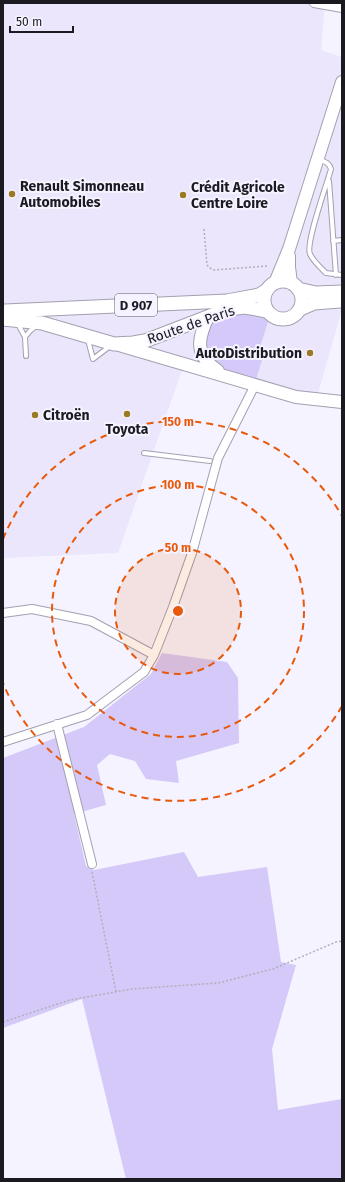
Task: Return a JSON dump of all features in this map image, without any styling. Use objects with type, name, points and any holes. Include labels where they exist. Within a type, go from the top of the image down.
[{"type":"main road","points":[[342,292],[316,293],[286,282],[271,287],[264,301],[267,311],[273,317],[285,319],[292,318],[300,309],[314,303],[342,300]]},
{"type":"main road","points":[[295,286],[302,299],[300,309]]},
{"type":"main road","name":"Route de Paris","points":[[6,316],[227,301],[259,294],[271,287]]},
{"type":"main road","name":"Route de Paris","points":[[6,316],[42,323],[114,344],[145,341],[228,309],[245,307],[267,311]]},
{"type":"street","points":[[314,3],[342,8]]},
{"type":"street","points":[[271,287],[289,249],[342,82]]},
{"type":"street","points":[[289,249],[289,267],[295,286]]},
{"type":"street","points":[[208,317],[200,334],[199,344],[202,356],[211,367],[222,374]]},
{"type":"street","name":"Route de Paris","points":[[114,344],[222,374],[296,397],[342,402]]},
{"type":"street","points":[[3,742],[87,715],[144,672],[154,655],[173,607],[192,552],[218,458],[255,385]]},
{"type":"street","points":[[3,613],[32,609],[91,621],[154,655]]},
{"type":"street","points":[[57,724],[92,864]]},
{"type":"lane","points":[[317,159],[330,165],[331,169],[308,249],[310,255],[326,273],[342,275]]},
{"type":"lane","points":[[328,179],[336,275]]},
{"type":"lane","points":[[333,241],[342,240]]},
{"type":"lane","points":[[6,316],[19,325],[25,337],[26,356]]},
{"type":"lane","points":[[25,337],[30,331],[42,323]]},
{"type":"lane","points":[[86,336],[92,359],[104,349],[114,344]]},
{"type":"lane","points":[[144,453],[210,461]]},
{"type":"path","points":[[204,229],[207,265],[210,268],[214,270],[267,266]]},
{"type":"path","points":[[92,864],[92,873],[116,992]]},
{"type":"path","points":[[3,1022],[70,1000],[132,989],[218,983],[273,969],[336,942],[342,941]]},
{"type":"shaded area","points":[[3,3],[325,3],[321,50],[342,57],[342,313],[315,404],[182,370],[118,553],[3,558]]},
{"type":"shaded area","points":[[233,311],[263,314],[268,322],[259,350],[263,357],[256,379],[225,370],[214,365],[204,350],[206,333],[210,324],[218,318]]},
{"type":"shaded area","points":[[162,653],[227,662],[238,678],[239,743],[176,761],[179,783],[146,779],[135,761],[110,754],[97,765],[106,805],[74,814],[86,866],[94,870],[184,852],[198,877],[267,867],[281,962],[296,965],[272,1049],[278,1110],[342,1099],[342,1179],[126,1179],[82,999],[3,1028],[3,758],[84,727],[151,674]]},
{"type":"place","name":"Renault Simonneau Automobiles","points":[[12,194]]},
{"type":"place","name":"Crédit Agricole Centre Loire","points":[[183,195]]},
{"type":"place","name":"AutoDistribution","points":[[310,353]]},
{"type":"place","name":"Toyota","points":[[127,414]]},
{"type":"place","name":"Citroën","points":[[35,415]]}]
